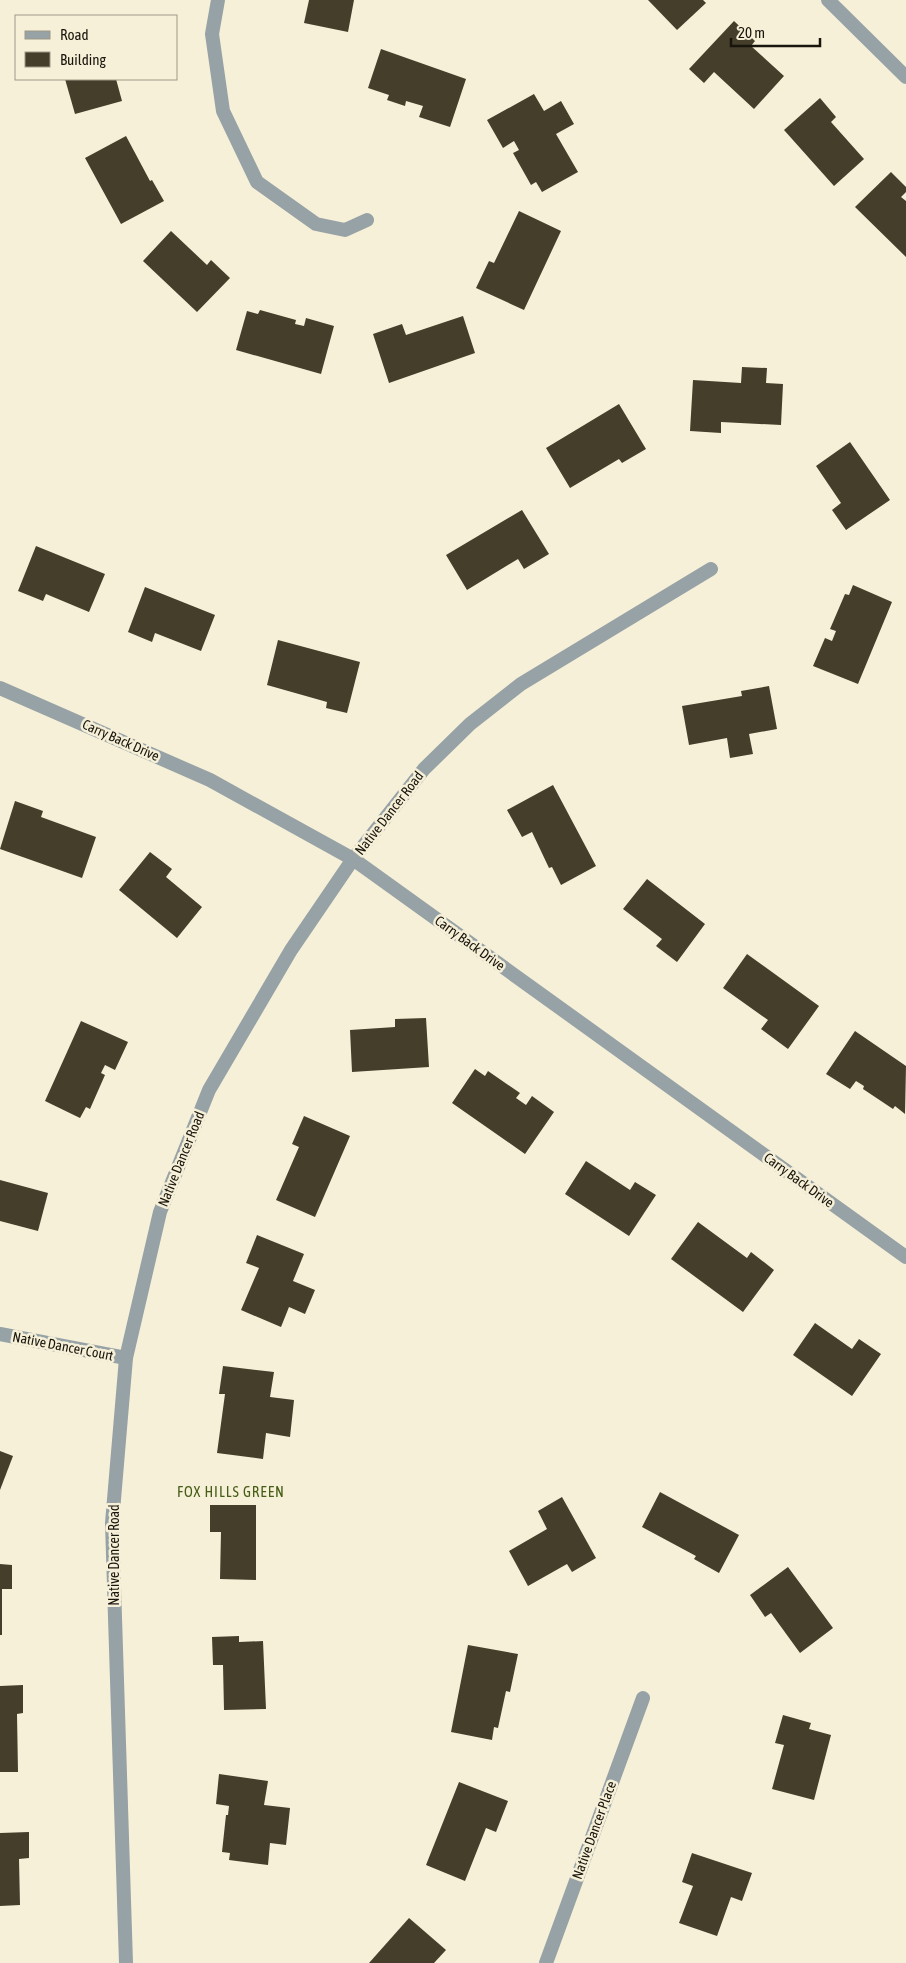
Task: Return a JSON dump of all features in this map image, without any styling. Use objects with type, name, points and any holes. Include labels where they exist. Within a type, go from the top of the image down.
[{"type":"street","points":[[218,0],[212,34],[222,111],[257,182],[316,224],[345,230],[367,220]]},
{"type":"street","points":[[828,0],[906,77]]},
{"type":"street","name":"Native Dancer Road","points":[[126,1963],[112,1523],[126,1358],[160,1212],[209,1090],[291,950],[353,859],[424,769],[470,724],[521,684],[711,569]]},
{"type":"street","name":"Carry Back Drive","points":[[0,688],[210,780],[353,859],[906,1257]]},
{"type":"street","name":"Native Dancer Court","points":[[0,1334],[126,1358]]},
{"type":"street","name":"Native Dancer Place","points":[[546,1963],[643,1698]]},
{"type":"building","points":[[309,0],[354,0],[348,32],[304,23]]},
{"type":"building","points":[[648,0],[703,0],[706,3],[677,30]]},
{"type":"building","points":[[734,21],[755,41],[751,46],[784,76],[754,109],[714,72],[704,83],[689,69]]},
{"type":"building","points":[[381,49],[466,79],[450,127],[419,117],[423,106],[406,101],[405,106],[387,100],[389,95],[368,88]]},
{"type":"building","points":[[65,80],[116,80],[122,101],[75,114]]},
{"type":"building","points":[[534,94],[544,111],[561,101],[574,124],[556,134],[578,172],[542,192],[536,182],[531,185],[513,153],[519,150],[514,141],[503,148],[487,120]]},
{"type":"building","points":[[820,98],[836,117],[831,122],[864,159],[834,186],[784,130]]},
{"type":"building","points":[[126,136],[150,181],[152,180],[164,201],[121,224],[85,158]]},
{"type":"building","points":[[891,172],[906,187],[906,192],[901,197],[906,201],[906,257],[855,207]]},
{"type":"building","points":[[519,211],[561,231],[524,310],[476,288],[489,261],[494,263]]},
{"type":"building","points":[[171,231],[207,265],[211,260],[230,278],[197,312],[143,261]]},
{"type":"building","points":[[260,310],[296,320],[295,324],[304,326],[306,318],[334,326],[321,374],[236,350],[247,311],[258,314]]},
{"type":"building","points":[[463,316],[475,353],[389,383],[373,334],[402,324],[406,335]]},
{"type":"building","points":[[742,367],[767,368],[766,383],[783,384],[781,425],[721,422],[721,433],[690,431],[693,380],[741,383]]},
{"type":"building","points":[[619,404],[646,449],[622,463],[619,459],[570,488],[546,448]]},
{"type":"building","points":[[850,442],[890,500],[846,530],[832,510],[841,503],[816,466]]},
{"type":"building","points":[[522,510],[549,554],[524,569],[518,559],[467,590],[446,555]]},
{"type":"building","points":[[36,546],[105,574],[89,612],[46,594],[43,601],[18,591]]},
{"type":"building","points":[[853,585],[892,602],[858,684],[813,666],[825,638],[832,641],[836,631],[830,629],[845,594],[849,595]]},
{"type":"building","points":[[145,587],[215,615],[201,651],[155,633],[152,642],[128,632]]},
{"type":"building","points":[[278,640],[360,662],[347,713],[326,708],[327,702],[267,685]]},
{"type":"building","points":[[769,686],[777,729],[749,734],[753,754],[730,758],[727,738],[689,745],[682,706],[742,696],[741,691]]},
{"type":"building","points":[[553,785],[596,866],[561,885],[552,867],[549,868],[532,832],[522,837],[507,810]]},
{"type":"building","points":[[15,801],[43,811],[41,817],[96,837],[82,878],[0,849]]},
{"type":"building","points":[[150,852],[172,869],[166,877],[202,907],[177,938],[119,890]]},
{"type":"building","points":[[647,879],[705,924],[677,962],[656,946],[662,939],[623,909]]},
{"type":"building","points":[[747,954],[819,1006],[788,1049],[761,1029],[768,1020],[723,988]]},
{"type":"building","points":[[426,1018],[429,1067],[352,1072],[350,1030],[395,1027],[395,1019]]},
{"type":"building","points":[[81,1021],[128,1042],[115,1070],[105,1065],[101,1073],[105,1075],[90,1109],[86,1107],[80,1118],[45,1101]]},
{"type":"building","points":[[855,1031],[906,1066],[905,1114],[895,1106],[893,1109],[863,1089],[864,1086],[856,1081],[850,1089],[826,1074]]},
{"type":"building","points":[[475,1069],[485,1076],[488,1071],[520,1093],[516,1098],[526,1105],[532,1096],[554,1112],[525,1154],[452,1103]]},
{"type":"building","points":[[304,1116],[350,1136],[315,1217],[276,1200],[299,1147],[292,1144]]},
{"type":"building","points":[[586,1161],[630,1190],[635,1182],[656,1195],[629,1236],[565,1194]]},
{"type":"building","points":[[0,1180],[48,1193],[38,1231],[0,1221]]},
{"type":"building","points":[[698,1222],[747,1258],[751,1252],[774,1270],[743,1312],[671,1259]]},
{"type":"building","points":[[257,1235],[304,1254],[293,1281],[315,1290],[305,1314],[289,1307],[281,1327],[241,1310],[259,1268],[246,1263]]},
{"type":"building","points":[[815,1323],[852,1349],[859,1339],[881,1354],[852,1396],[793,1355]]},
{"type":"building","points":[[223,1366],[274,1372],[270,1397],[294,1400],[290,1437],[266,1433],[263,1459],[217,1453],[225,1394],[219,1394]]},
{"type":"building","points":[[0,1451],[13,1456],[0,1490]]},
{"type":"building","points":[[660,1492],[739,1535],[719,1573],[694,1559],[696,1556],[642,1527]]},
{"type":"building","points":[[562,1497],[596,1558],[572,1572],[567,1564],[528,1586],[509,1551],[547,1529],[538,1511]]},
{"type":"building","points":[[210,1505],[256,1505],[256,1580],[220,1579],[221,1532],[210,1532]]},
{"type":"building","points":[[0,1564],[12,1565],[12,1589],[2,1589],[2,1635],[0,1635]]},
{"type":"building","points":[[788,1567],[833,1628],[800,1653],[771,1613],[765,1617],[750,1595]]},
{"type":"building","points":[[239,1636],[239,1642],[263,1641],[266,1709],[224,1710],[223,1665],[213,1665],[212,1637]]},
{"type":"building","points":[[468,1645],[518,1654],[510,1692],[506,1691],[498,1728],[494,1727],[492,1740],[451,1732]]},
{"type":"building","points":[[23,1685],[23,1713],[17,1714],[18,1772],[0,1772],[0,1686]]},
{"type":"building","points":[[783,1715],[811,1723],[809,1729],[831,1735],[814,1800],[772,1789],[784,1745],[775,1743]]},
{"type":"building","points":[[219,1774],[268,1781],[264,1805],[290,1808],[286,1845],[270,1843],[268,1865],[229,1860],[230,1853],[222,1852],[226,1815],[228,1815],[229,1806],[216,1804]]},
{"type":"building","points":[[459,1782],[508,1801],[496,1832],[486,1828],[465,1881],[426,1865]]},
{"type":"building","points":[[29,1832],[29,1858],[19,1859],[20,1905],[0,1906],[0,1833]]},
{"type":"building","points":[[692,1853],[752,1873],[742,1901],[731,1897],[717,1936],[679,1923],[693,1886],[682,1882]]},
{"type":"building","points":[[409,1918],[446,1950],[434,1963],[369,1963]]},
{"type":"district","name":"FOX HILLS GREEN","points":[[231,1491]]}]
